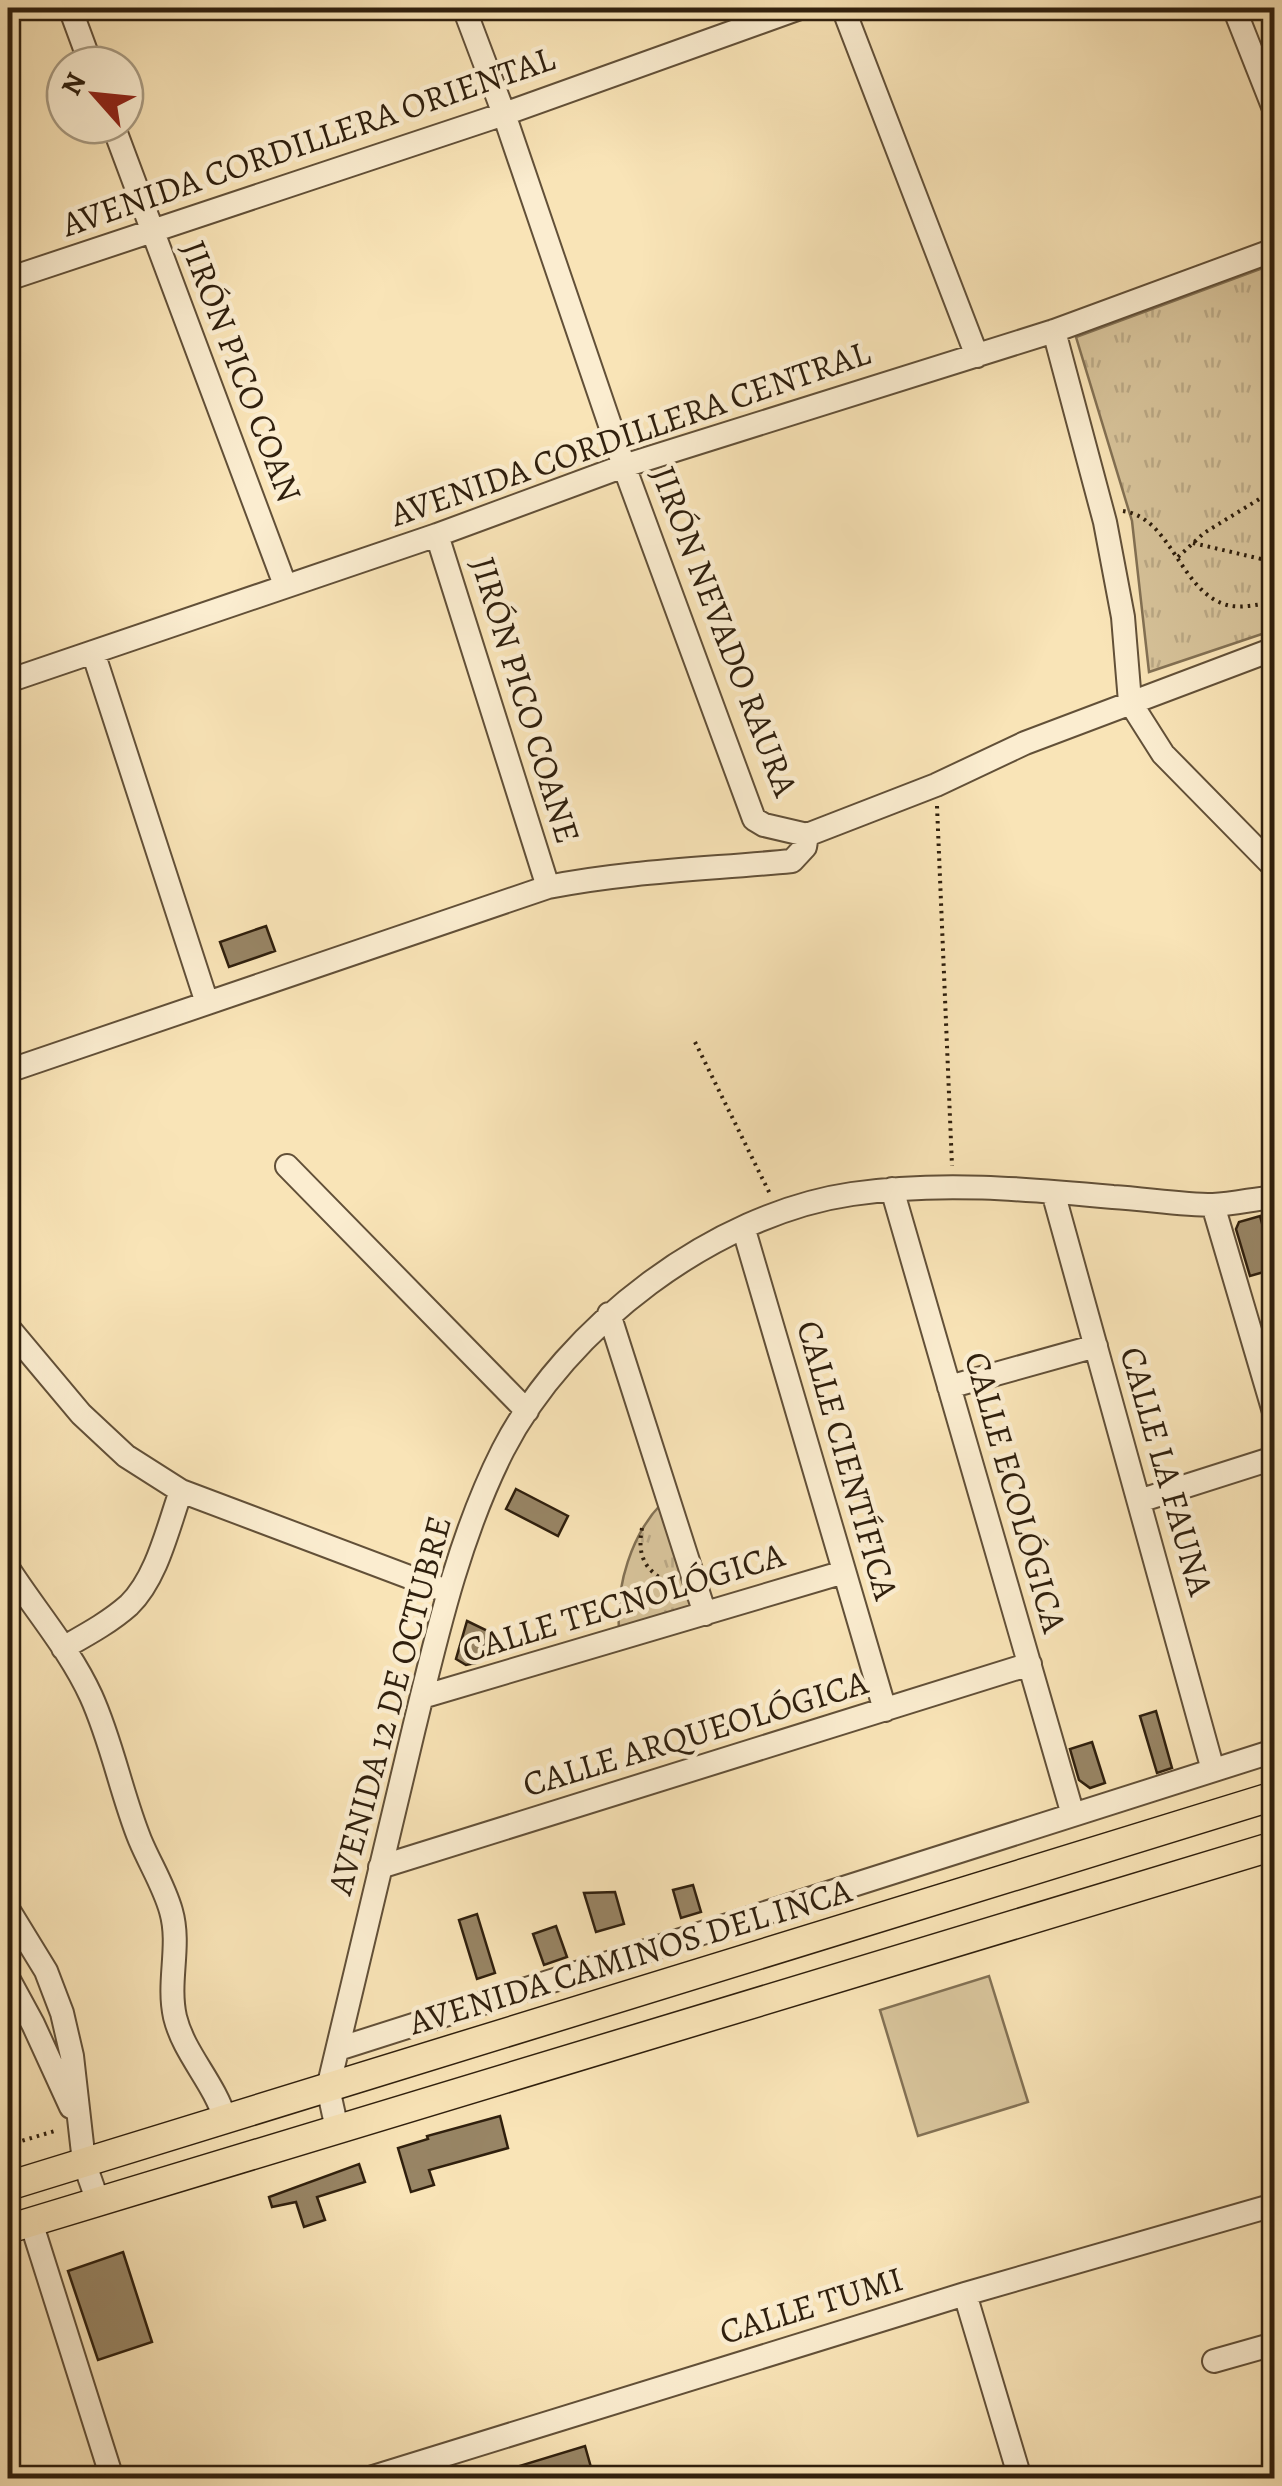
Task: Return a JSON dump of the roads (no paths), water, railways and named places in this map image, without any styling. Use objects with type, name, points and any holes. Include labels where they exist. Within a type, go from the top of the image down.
[{"type":"main road","name":"AVENIDA CAMINOS DEL INCA","points":[[8,2186],[1274,1796]]},
{"type":"main road","points":[[19,2226],[1274,1846]]},
{"type":"street","points":[[70,8],[84,45]]},
{"type":"street","name":"JIRÓN NEVADO RAURA","points":[[464,8],[748,807],[764,826],[807,835]]},
{"type":"street","name":"AVENIDA CORDILLERA ORIENTAL","points":[[8,279],[504,114],[800,8]]},
{"type":"street","points":[[843,8],[978,356]]},
{"type":"street","points":[[1234,8],[1274,109]]},
{"type":"street","name":"JIRÓN PICO COAN","points":[[120,145],[285,585]]},
{"type":"street","name":"AVENIDA CORDILLERA CENTRAL","points":[[8,681],[437,535],[624,466],[1054,331],[1274,250]]},
{"type":"street","points":[[1054,331],[1104,516],[1123,618],[1130,702],[1163,754],[1274,867]]},
{"type":"street","name":"JIRÓN PICO COANE","points":[[437,535],[548,886]]},
{"type":"street","points":[[8,1071],[548,886],[610,875],[792,861],[805,846],[807,835],[936,785],[1025,743],[1274,649]]},
{"type":"street","points":[[93,652],[206,1003]]},
{"type":"street","points":[[286,1166],[527,1410]]},
{"type":"street","name":"AVENIDA 12 DE OCTUBRE","points":[[336,2130],[328,2088],[449,1592],[482,1494],[504,1447],[559,1366],[609,1314],[690,1256],[780,1213],[847,1195],[953,1186],[1213,1205],[1274,1197]]},
{"type":"street","name":"CALLE ECOLÓGICA","points":[[892,1189],[1073,1814]]},
{"type":"street","name":"CALLE LA FAUNA","points":[[1054,1192],[1214,1770]]},
{"type":"street","points":[[1213,1205],[1274,1412]]},
{"type":"street","name":"CALLE CIENTÍFICA","points":[[744,1230],[885,1710]]},
{"type":"street","points":[[609,1314],[705,1614]]},
{"type":"street","points":[[8,1327],[81,1414],[126,1456],[181,1491],[449,1592]]},
{"type":"street","points":[[950,1387],[1096,1346]]},
{"type":"street","points":[[1139,1501],[1274,1458]]},
{"type":"street","points":[[63,1648],[93,1632],[131,1603],[155,1561],[181,1491]]},
{"type":"street","points":[[8,1568],[91,1695],[140,1840],[171,1911],[175,1936],[170,1988],[176,2020],[190,2052],[218,2096],[226,2119]]},
{"type":"street","name":"CALLE TECNOLÓGICA","points":[[422,1697],[844,1572]]},
{"type":"street","name":"CALLE ARQUEOLÓGICA","points":[[380,1868],[1030,1664]]},
{"type":"street","points":[[338,2049],[1073,1814],[1273,1756]]},
{"type":"street","points":[[8,1909],[46,1971],[62,2013],[72,2056],[84,2162],[98,2202]]},
{"type":"street","points":[[8,1978],[78,2124]]},
{"type":"street","name":"CALLE TUMI","points":[[370,2478],[965,2294],[1274,2206]]},
{"type":"street","points":[[19,2226],[112,2478]]},
{"type":"street","points":[[965,2294],[1020,2478]]},
{"type":"street","points":[[1214,2361],[1274,2344]]}]
